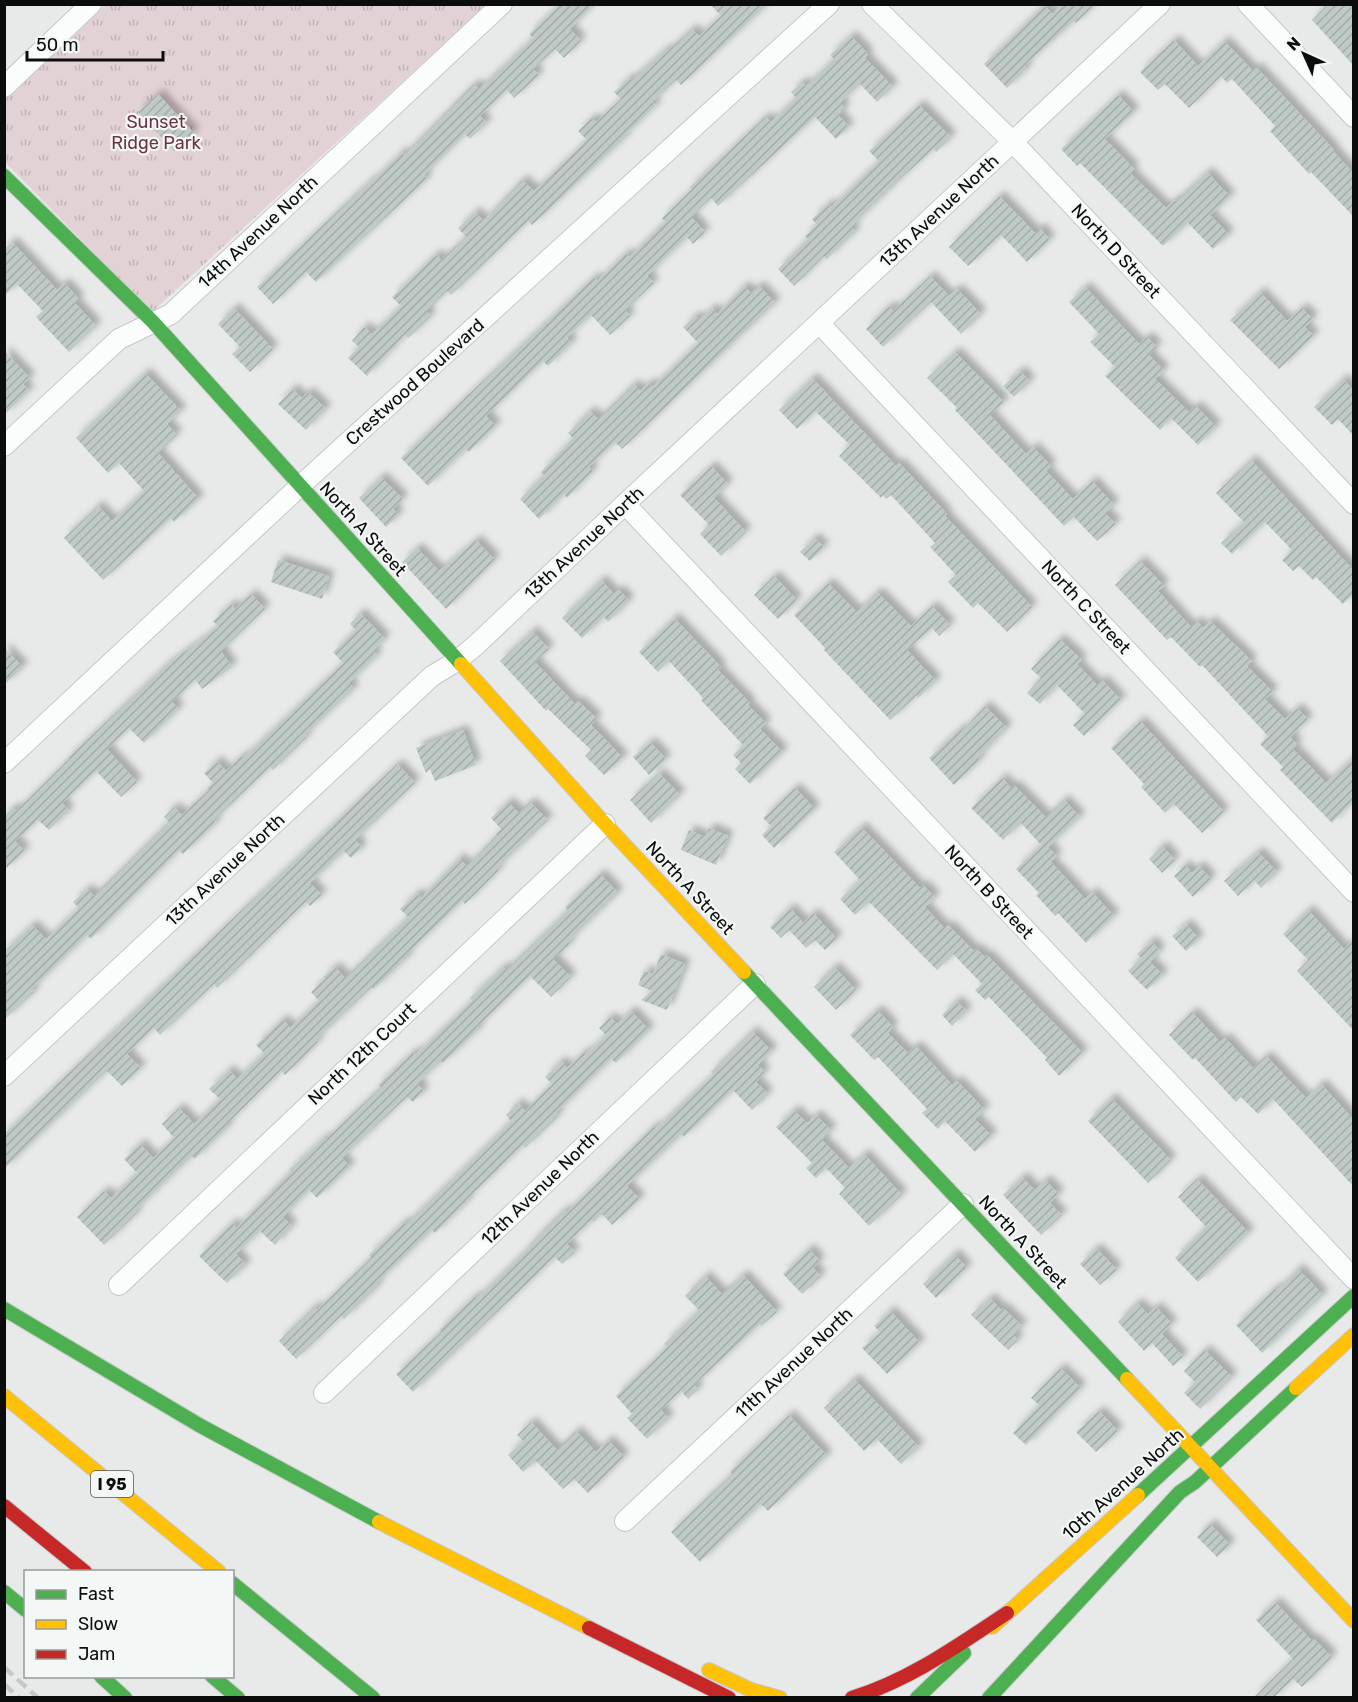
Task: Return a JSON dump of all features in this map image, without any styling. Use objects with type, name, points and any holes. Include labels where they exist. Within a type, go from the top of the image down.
[{"type":"main road","name":"North A Street","points":[[4,176],[153,322],[605,824],[1353,1621]]},
{"type":"main road","name":"10th Avenue North","points":[[917,1698],[1353,1296]]},
{"type":"main road","points":[[4,1309],[198,1425],[332,1498],[614,1638],[729,1698]]},
{"type":"main road","points":[[989,1698],[1180,1492],[1195,1482],[1353,1335]]},
{"type":"main road","name":"I 95","points":[[4,1396],[217,1570]]},
{"type":"main road","points":[[4,1506],[83,1570]]},
{"type":"main road","points":[[234,1584],[373,1698]]},
{"type":"main road","points":[[4,1592],[24,1608]]},
{"type":"main road","points":[[852,1698],[906,1677],[1007,1613]]},
{"type":"main road","points":[[614,1638],[686,1660],[751,1690],[780,1698]]},
{"type":"main road","points":[[102,1678],[125,1698]]},
{"type":"main road","points":[[213,1678],[238,1698]]},
{"type":"street","points":[[4,87],[91,4]]},
{"type":"street","name":"14th Avenue North","points":[[4,446],[119,339],[171,314],[502,4]]},
{"type":"street","name":"Crestwood Boulevard","points":[[4,763],[300,486],[829,4]]},
{"type":"street","name":"North D Street","points":[[872,4],[1013,142],[1353,504]]},
{"type":"street","name":"13th Avenue North","points":[[4,1076],[432,676],[457,661],[476,645],[1160,4]]},
{"type":"street","points":[[1248,4],[1353,117]]},
{"type":"street","name":"North C Street","points":[[819,323],[1353,892]]},
{"type":"street","name":"North B Street","points":[[626,504],[1353,1279]]},
{"type":"street","name":"North 12th Court","points":[[119,1285],[605,824]]},
{"type":"street","name":"12th Avenue North","points":[[324,1393],[755,984]]},
{"type":"street","name":"11th Avenue North","points":[[625,1521],[963,1204]]},
{"type":"green space","name":"Sunset Ridge Park","points":[[105,5],[486,5],[152,312],[5,162],[5,99]]},
{"type":"building","points":[[560,4],[594,4],[570,29],[581,41],[564,58],[555,49],[533,69],[539,75],[514,98],[507,90],[480,116],[487,123],[470,139],[465,134],[424,175],[427,179],[316,282],[306,272],[273,304],[257,287],[402,152],[404,155],[474,84],[479,89],[533,38],[529,34]]},
{"type":"building","points":[[710,4],[768,4],[681,85],[676,80],[652,102],[656,106],[624,136],[625,138],[532,225],[528,221],[451,295],[447,291],[426,311],[431,316],[408,338],[405,335],[367,376],[348,358],[359,347],[352,341],[364,327],[372,334],[401,306],[392,297],[436,254],[441,260],[466,237],[458,228],[475,212],[483,221],[522,180],[534,191],[587,140],[578,131],[592,118],[596,122],[621,99],[614,92],[666,49],[668,51],[692,29],[699,36],[721,16]]},
{"type":"building","points":[[1058,4],[1095,4],[1076,23],[1074,21],[1024,66],[1027,69],[1007,88],[984,64],[1044,5],[1052,14],[1060,7]]},
{"type":"building","points":[[1328,4],[1348,4],[1353,10],[1353,65],[1312,20]]},
{"type":"building","points":[[851,36],[868,54],[865,58],[893,87],[877,102],[860,84],[840,103],[845,109],[838,115],[849,127],[836,139],[815,117],[718,206],[711,198],[691,217],[705,232],[693,244],[687,237],[647,276],[654,283],[625,310],[630,316],[610,335],[591,315],[567,338],[572,343],[548,366],[543,361],[486,416],[496,426],[469,452],[466,449],[428,486],[401,458],[594,277],[597,281],[626,253],[629,257],[665,222],[662,218],[692,189],[690,187],[765,117],[771,122],[796,98],[791,92],[802,82],[806,86],[834,59],[830,55]]},
{"type":"building","points":[[1174,40],[1198,66],[1224,41],[1253,71],[1257,68],[1353,173],[1353,216],[1311,172],[1309,174],[1270,131],[1275,126],[1232,79],[1227,83],[1221,76],[1189,108],[1165,84],[1158,90],[1140,72]]},
{"type":"building","points":[[158,94],[194,133],[174,151],[138,112]]},
{"type":"building","points":[[1118,95],[1134,112],[1105,139],[1134,169],[1130,173],[1166,208],[1207,172],[1230,197],[1210,215],[1229,235],[1213,249],[1188,223],[1163,246],[1080,163],[1077,166],[1061,149]]},
{"type":"building","points":[[919,105],[951,137],[936,152],[933,149],[898,181],[851,227],[855,232],[827,259],[824,256],[794,286],[778,269],[808,239],[805,236],[817,225],[812,219],[828,204],[831,207],[879,161],[869,151]]},
{"type":"building","points":[[999,196],[1035,233],[1040,228],[1050,240],[1027,262],[1001,235],[968,266],[949,247]]},
{"type":"building","points":[[12,242],[57,290],[64,283],[79,299],[75,303],[96,326],[69,352],[36,317],[43,311],[17,284],[4,296],[4,249]]},
{"type":"building","points":[[930,276],[949,296],[957,289],[981,314],[961,334],[931,302],[883,347],[866,329],[889,306],[893,311]]},
{"type":"building","points":[[744,286],[751,293],[759,286],[775,303],[622,449],[615,442],[589,467],[593,471],[567,498],[564,494],[539,519],[520,499],[544,475],[541,472],[573,438],[568,433],[590,411],[598,419],[634,384],[640,391],[649,383],[652,387],[698,343],[683,327],[695,316],[699,320],[712,308],[717,314]]},
{"type":"building","points":[[1085,287],[1139,344],[1147,337],[1157,347],[1149,355],[1164,371],[1155,379],[1189,412],[1196,406],[1216,427],[1198,445],[1171,418],[1160,430],[1105,376],[1115,367],[1090,342],[1099,334],[1069,302]]},
{"type":"building","points":[[1260,292],[1287,321],[1302,308],[1313,319],[1305,327],[1314,336],[1279,369],[1230,320]]},
{"type":"building","points":[[234,308],[273,349],[250,372],[232,354],[240,347],[218,324]]},
{"type":"building","points":[[4,351],[30,378],[23,384],[29,391],[4,415]]},
{"type":"building","points":[[955,352],[1004,402],[990,415],[1026,454],[1033,447],[1051,466],[1046,471],[1073,499],[1092,481],[1114,505],[1105,513],[1116,524],[1097,541],[1074,517],[1064,526],[927,378]]},
{"type":"building","points":[[1020,371],[1030,382],[1014,397],[1003,386]]},
{"type":"building","points":[[145,373],[181,411],[167,424],[177,435],[158,453],[199,499],[174,522],[171,518],[103,580],[64,538],[98,506],[112,521],[144,491],[119,463],[108,473],[76,438]]},
{"type":"building","points":[[812,378],[896,466],[899,463],[947,514],[945,516],[1032,607],[1007,632],[978,603],[973,608],[948,582],[956,575],[930,547],[935,543],[891,495],[886,499],[883,495],[881,498],[839,456],[850,445],[815,411],[797,429],[779,410]]},
{"type":"building","points":[[1343,379],[1353,390],[1353,435],[1338,419],[1332,425],[1314,407]]},
{"type":"building","points":[[292,389],[302,398],[308,392],[326,409],[306,430],[278,404]]},
{"type":"building","points":[[1251,460],[1353,570],[1353,594],[1343,604],[1316,577],[1313,580],[1299,566],[1293,571],[1282,560],[1292,550],[1265,522],[1232,554],[1221,543],[1244,522],[1216,493]]},
{"type":"building","points":[[711,466],[728,484],[714,498],[746,532],[721,556],[700,534],[709,525],[680,495]]},
{"type":"building","points":[[381,477],[403,499],[393,509],[399,515],[386,527],[359,498]]},
{"type":"building","points":[[814,538],[824,547],[810,561],[800,552]]},
{"type":"building","points":[[476,540],[495,560],[446,609],[402,562],[417,548],[439,571]]},
{"type":"building","points":[[278,560],[329,576],[322,599],[271,582]]},
{"type":"building","points":[[1140,561],[1164,586],[1158,591],[1191,627],[1197,621],[1203,628],[1210,621],[1252,661],[1247,666],[1273,692],[1265,699],[1285,719],[1297,708],[1308,720],[1290,737],[1297,744],[1293,749],[1326,783],[1353,758],[1353,801],[1332,823],[1280,770],[1283,767],[1260,744],[1268,736],[1202,665],[1200,667],[1171,637],[1167,640],[1115,585]]},
{"type":"building","points":[[774,576],[797,600],[778,619],[754,595]]},
{"type":"building","points":[[601,580],[614,594],[619,590],[629,601],[608,622],[604,617],[582,638],[562,618]]},
{"type":"building","points":[[828,583],[857,612],[877,592],[911,626],[932,606],[950,625],[939,636],[932,628],[907,650],[936,681],[890,720],[794,615]]},
{"type":"building","points":[[251,594],[265,609],[221,651],[232,667],[202,689],[195,679],[172,702],[179,709],[144,743],[129,728],[107,749],[137,782],[121,797],[96,771],[62,803],[69,811],[49,830],[38,820],[15,841],[25,851],[4,870],[4,816],[13,808],[16,811],[165,666],[219,627],[213,621],[231,604],[235,609]]},
{"type":"building","points":[[360,613],[385,639],[373,651],[377,656],[349,683],[354,689],[305,735],[307,737],[273,770],[270,767],[214,820],[216,823],[183,854],[179,850],[91,939],[87,935],[32,989],[34,992],[4,1020],[4,951],[32,925],[46,939],[79,908],[73,902],[87,889],[94,896],[169,822],[164,817],[174,807],[182,815],[209,790],[207,788],[213,783],[204,773],[217,761],[226,771],[299,705],[343,663],[333,652],[356,630],[350,624]]},
{"type":"building","points":[[674,618],[721,667],[718,670],[766,723],[760,729],[783,752],[750,784],[735,769],[741,763],[733,755],[743,745],[669,661],[658,672],[639,652]]},
{"type":"building","points":[[532,631],[549,649],[535,662],[575,704],[578,701],[597,719],[591,725],[623,758],[604,775],[585,756],[591,750],[548,709],[546,711],[500,661]]},
{"type":"building","points":[[1059,639],[1082,660],[1077,664],[1097,685],[1102,680],[1121,700],[1084,736],[1073,725],[1085,714],[1057,685],[1040,704],[1027,693],[1041,678],[1031,669]]},
{"type":"building","points":[[4,648],[23,667],[4,685]]},
{"type":"building","points":[[985,706],[1007,728],[978,758],[980,760],[954,785],[929,758],[960,729],[962,731]]},
{"type":"building","points":[[1140,721],[1224,812],[1202,833],[1174,804],[1165,813],[1141,787],[1144,784],[1111,748]]},
{"type":"building","points":[[463,730],[476,765],[435,781],[430,769],[426,773],[416,748]]},
{"type":"building","points":[[650,742],[666,759],[649,775],[633,757]]},
{"type":"building","points":[[397,764],[415,783],[355,840],[362,848],[351,858],[344,851],[310,883],[322,895],[310,906],[306,902],[217,988],[214,984],[160,1035],[154,1028],[127,1054],[141,1068],[122,1086],[107,1071],[4,1169],[4,1134]]},
{"type":"building","points":[[659,773],[680,795],[651,823],[630,800]]},
{"type":"building","points":[[1002,778],[1011,788],[1014,785],[1046,817],[1064,800],[1080,817],[1048,847],[1057,856],[1051,862],[1085,899],[1092,892],[1114,916],[1086,943],[1058,913],[1055,916],[1036,895],[1039,893],[1016,869],[1041,845],[1021,823],[1003,840],[971,808]]},
{"type":"building","points":[[795,788],[815,809],[774,848],[762,835],[771,826],[763,818]]},
{"type":"building","points":[[508,802],[519,813],[530,802],[548,820],[497,868],[499,870],[465,904],[462,901],[406,955],[408,957],[374,989],[372,987],[316,1040],[318,1042],[285,1075],[281,1071],[195,1159],[192,1156],[135,1211],[137,1213],[104,1245],[77,1217],[104,1191],[111,1198],[137,1173],[124,1159],[140,1144],[153,1158],[174,1138],[162,1124],[179,1108],[194,1124],[220,1099],[209,1089],[229,1070],[237,1079],[264,1053],[256,1045],[283,1019],[290,1028],[319,1001],[311,992],[325,979],[323,977],[335,967],[345,978],[408,917],[400,909],[417,893],[421,898],[459,858],[467,866],[501,829],[491,818]]},
{"type":"building","points":[[861,827],[920,888],[923,885],[935,898],[925,907],[945,929],[948,925],[974,951],[977,949],[985,957],[987,955],[1083,1053],[1059,1076],[1045,1060],[1047,1058],[989,997],[985,1000],[975,990],[982,984],[953,954],[937,970],[869,902],[855,915],[840,899],[860,880],[834,852]]},
{"type":"building","points":[[709,828],[728,836],[716,865],[681,850],[689,830],[705,837]]},
{"type":"building","points":[[1162,846],[1175,860],[1162,873],[1149,859]]},
{"type":"building","points":[[1258,852],[1277,872],[1261,888],[1254,880],[1238,896],[1224,881]]},
{"type":"building","points":[[1185,865],[1192,873],[1199,866],[1211,879],[1193,897],[1174,876]]},
{"type":"building","points":[[600,874],[618,893],[553,959],[571,977],[551,997],[530,976],[477,1027],[479,1029],[417,1084],[424,1091],[413,1102],[407,1097],[342,1158],[350,1167],[317,1198],[309,1190],[283,1217],[292,1226],[275,1245],[260,1231],[236,1254],[246,1265],[227,1283],[199,1256],[232,1223],[236,1228],[291,1171],[290,1169],[324,1138],[325,1140],[381,1087],[378,1085],[413,1052],[415,1055],[472,1001],[470,998],[503,967],[506,970],[568,910],[565,907]]},
{"type":"building","points":[[790,908],[803,923],[813,913],[837,939],[825,950],[815,940],[806,948],[789,930],[781,938],[770,927]]},
{"type":"building","points":[[1308,910],[1344,949],[1353,940],[1353,1030],[1297,971],[1308,960],[1283,934]]},
{"type":"building","points":[[1186,924],[1199,939],[1186,951],[1172,936]]},
{"type":"building","points":[[1151,941],[1160,951],[1150,962],[1163,975],[1147,990],[1128,971],[1141,958],[1137,954]]},
{"type":"building","points":[[661,954],[685,964],[667,1010],[641,1000],[652,991],[638,985],[644,971],[653,974]]},
{"type":"building","points":[[834,967],[856,990],[836,1010],[814,987]]},
{"type":"building","points":[[956,1001],[967,1011],[952,1026],[942,1015]]},
{"type":"building","points":[[877,1010],[893,1027],[888,1033],[908,1053],[916,1046],[952,1085],[957,1081],[985,1110],[975,1119],[992,1136],[975,1152],[945,1121],[938,1129],[922,1113],[927,1109],[878,1057],[874,1060],[850,1035]]},
{"type":"building","points":[[631,1011],[649,1030],[616,1063],[611,1059],[556,1113],[558,1116],[525,1148],[523,1145],[435,1233],[432,1230],[376,1284],[378,1286],[344,1319],[341,1316],[296,1359],[279,1341],[314,1307],[317,1310],[371,1258],[369,1255],[404,1222],[406,1224],[511,1121],[506,1115],[518,1103],[525,1111],[552,1084],[545,1077],[561,1061],[567,1068],[606,1035],[599,1028],[610,1017],[617,1024]]},
{"type":"building","points":[[1192,1012],[1220,1042],[1225,1038],[1253,1068],[1266,1056],[1306,1098],[1321,1084],[1353,1119],[1353,1186],[1273,1099],[1258,1114],[1241,1097],[1236,1102],[1195,1058],[1193,1060],[1169,1035]]},
{"type":"building","points":[[752,1031],[772,1051],[758,1065],[765,1072],[756,1082],[768,1094],[752,1110],[733,1090],[684,1137],[682,1134],[627,1186],[640,1199],[612,1225],[602,1214],[594,1222],[592,1220],[567,1244],[575,1252],[562,1264],[555,1257],[413,1392],[396,1374],[475,1296],[477,1298],[564,1210],[566,1213],[654,1126],[656,1128],[713,1075],[711,1072]]},
{"type":"building","points":[[1111,1098],[1171,1160],[1148,1183],[1088,1121]]},
{"type":"building","points":[[794,1110],[807,1123],[816,1115],[831,1130],[822,1140],[849,1168],[864,1154],[902,1195],[869,1226],[839,1194],[845,1188],[826,1168],[816,1178],[806,1168],[812,1163],[776,1127]]},
{"type":"building","points":[[1022,1177],[1035,1190],[1045,1180],[1059,1194],[1050,1203],[1062,1215],[1041,1235],[1003,1195]]},
{"type":"building","points":[[1197,1179],[1249,1233],[1198,1282],[1175,1258],[1206,1227],[1178,1197]]},
{"type":"building","points":[[1096,1248],[1117,1270],[1100,1285],[1080,1264]]},
{"type":"building","points":[[809,1249],[820,1261],[813,1268],[821,1276],[802,1294],[783,1274]]},
{"type":"building","points":[[954,1254],[967,1268],[936,1298],[923,1284]]},
{"type":"building","points":[[1298,1269],[1323,1295],[1262,1353],[1236,1325]]},
{"type":"building","points":[[743,1275],[777,1312],[761,1326],[760,1324],[694,1385],[698,1389],[688,1399],[681,1391],[661,1410],[669,1418],[647,1439],[627,1418],[632,1414],[616,1396],[667,1347],[664,1344],[699,1310],[685,1296],[705,1276],[722,1294]]},
{"type":"building","points":[[990,1298],[1022,1326],[1013,1335],[1018,1340],[1008,1350],[971,1315]]},
{"type":"building","points":[[1137,1303],[1148,1314],[1156,1307],[1172,1324],[1162,1334],[1183,1357],[1173,1366],[1152,1343],[1144,1351],[1118,1322]]},
{"type":"building","points":[[890,1311],[920,1343],[887,1374],[862,1348],[880,1332],[874,1326]]},
{"type":"building","points":[[1205,1350],[1232,1377],[1200,1409],[1184,1393],[1195,1382],[1184,1371]]},
{"type":"building","points":[[1060,1368],[1081,1388],[1026,1445],[1013,1433],[1039,1405],[1031,1398]]},
{"type":"building","points":[[854,1379],[919,1447],[901,1464],[877,1439],[864,1451],[824,1408]]},
{"type":"building","points":[[1099,1411],[1118,1431],[1096,1452],[1076,1432]]},
{"type":"building","points":[[789,1415],[827,1456],[768,1511],[761,1504],[700,1562],[671,1532]]},
{"type":"building","points":[[531,1422],[557,1450],[576,1431],[596,1452],[608,1440],[624,1457],[588,1493],[574,1479],[563,1489],[536,1461],[523,1472],[508,1455],[523,1441],[517,1435]]},
{"type":"building","points":[[1210,1524],[1230,1545],[1217,1557],[1197,1537]]},
{"type":"building","points":[[1275,1602],[1312,1641],[1314,1639],[1332,1657],[1302,1687],[1293,1679],[1273,1698],[1253,1698],[1293,1659],[1256,1620]]},
{"type":"railway","points":[[4,1667],[38,1698]]},
{"type":"railway","points":[[4,1684],[19,1698]]},
{"type":"traffic: fast","points":[[4,176],[153,322],[461,664]]},
{"type":"traffic: fast","points":[[744,972],[1127,1379]]},
{"type":"traffic: fast","points":[[1138,1495],[1354,1296]]},
{"type":"traffic: fast","points":[[4,1309],[199,1425],[379,1522]]},
{"type":"traffic: fast","points":[[989,1698],[1180,1492],[1195,1482],[1296,1388]]},
{"type":"traffic: fast","points":[[234,1585],[373,1698]]},
{"type":"traffic: fast","points":[[4,1592],[24,1608]]},
{"type":"traffic: fast","points":[[917,1698],[964,1653]]},
{"type":"traffic: fast","points":[[103,1678],[125,1698]]},
{"type":"traffic: fast","points":[[214,1678],[238,1698]]},
{"type":"traffic: slow","points":[[461,664],[605,824],[744,972]]},
{"type":"traffic: slow","points":[[1296,1388],[1354,1335]]},
{"type":"traffic: slow","points":[[1127,1379],[1354,1621]]},
{"type":"traffic: slow","points":[[4,1396],[217,1570]]},
{"type":"traffic: slow","points":[[992,1627],[1138,1495]]},
{"type":"traffic: slow","points":[[379,1522],[589,1628]]},
{"type":"traffic: slow","points":[[709,1670],[751,1690],[780,1698]]},
{"type":"traffic: jam","points":[[4,1506],[83,1570]]},
{"type":"traffic: jam","points":[[852,1698],[913,1672],[1007,1613]]},
{"type":"traffic: jam","points":[[589,1628],[729,1698]]}]
